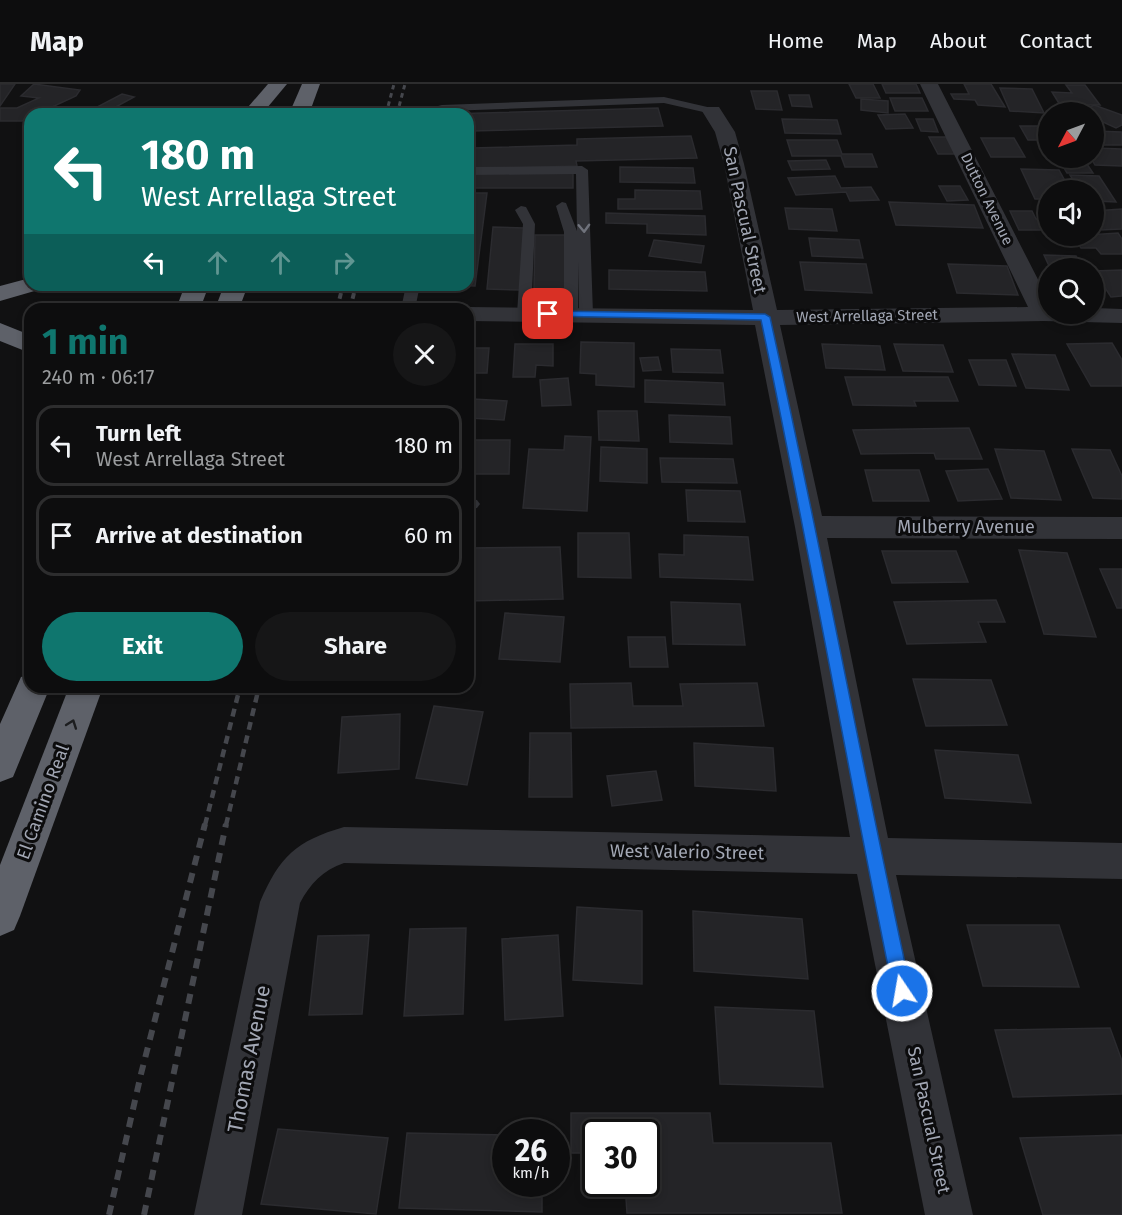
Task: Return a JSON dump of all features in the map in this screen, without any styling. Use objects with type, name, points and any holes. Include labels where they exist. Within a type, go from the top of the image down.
[{"type":"highway","points":[[257,108],[278,84]]},
{"type":"highway","points":[[269,108],[278,84]]},
{"type":"highway","points":[[302,108],[311,84]]},
{"type":"highway","points":[[0,294],[24,287]]},
{"type":"highway","points":[[0,331],[24,342]]},
{"type":"highway","points":[[0,766],[30,693]]},
{"type":"highway","name":"El Camino Real","points":[[0,916],[84,693]]},
{"type":"street","name":"Dutton Avenue","points":[[930,84],[1038,302]]},
{"type":"street","name":"San Pascual Street","points":[[712,111],[725,132],[734,164],[810,527],[873,856],[949,1215]]},
{"type":"street","name":"West Arrellaga Street","points":[[474,314],[765,317],[1038,314]]},
{"type":"street","name":"West Arrellaga Street","points":[[1104,316],[1122,316]]},
{"type":"street","name":"Mulberry Avenue","points":[[810,527],[1122,528]]},
{"type":"street","name":"West Valerio Street","points":[[280,902],[288,882],[303,864],[322,850],[344,845],[1122,861]]},
{"type":"street","name":"Thomas Avenue","points":[[218,1215],[280,902]]},
{"type":"lane","points":[[442,108],[664,100],[712,111]]},
{"type":"lane","points":[[474,171],[582,170],[579,314]]},
{"type":"lane","points":[[562,206],[571,232],[579,314]]},
{"type":"lane","points":[[521,210],[529,224],[524,314]]},
{"type":"building","points":[[0,84],[15,84],[0,106]]},
{"type":"building","points":[[34,84],[80,90],[76,96],[50,108],[24,108],[24,120],[22,121],[0,121],[0,108],[17,108],[39,98],[21,96]]},
{"type":"building","points":[[849,84],[873,84],[880,98],[856,98]]},
{"type":"building","points":[[882,84],[916,84],[920,93],[886,93]]},
{"type":"building","points":[[964,84],[991,84],[1005,107],[978,105],[975,100],[954,99],[951,94],[969,94]]},
{"type":"building","points":[[1066,85],[1085,85],[1098,102],[1058,102],[1052,92],[1072,93]]},
{"type":"building","points":[[1000,88],[1032,89],[1038,102],[1038,113],[1010,111]]},
{"type":"building","points":[[751,91],[777,91],[782,110],[756,109]]},
{"type":"building","points":[[122,94],[134,97],[114,108],[95,108]]},
{"type":"building","points":[[789,95],[809,95],[812,107],[792,106]]},
{"type":"building","points":[[890,98],[922,98],[928,111],[895,111]]},
{"type":"building","points":[[861,99],[888,101],[888,113],[861,110]]},
{"type":"building","points":[[658,108],[663,126],[474,131],[474,113]]},
{"type":"building","points":[[1104,109],[1122,115],[1122,125],[1116,128],[1104,123]]},
{"type":"building","points":[[905,114],[913,128],[886,129],[878,115]]},
{"type":"building","points":[[782,119],[837,120],[841,134],[785,133]]},
{"type":"building","points":[[916,119],[933,119],[938,132],[921,131]]},
{"type":"building","points":[[1020,126],[1038,126],[1038,140],[1028,140]]},
{"type":"building","points":[[1104,131],[1122,132],[1122,145],[1104,145]]},
{"type":"building","points":[[691,136],[697,158],[576,161],[577,166],[474,169],[474,148],[577,145],[577,139]]},
{"type":"building","points":[[929,137],[946,137],[955,154],[938,154]]},
{"type":"building","points":[[981,138],[1014,138],[1025,157],[991,157]]},
{"type":"building","points":[[787,140],[837,140],[842,154],[872,154],[877,167],[845,167],[841,156],[792,156]]},
{"type":"building","points":[[1104,148],[1122,149],[1122,166],[1104,165]]},
{"type":"building","points":[[826,160],[830,169],[792,170],[788,161]]},
{"type":"building","points":[[620,167],[693,168],[695,183],[620,182]]},
{"type":"building","points":[[1064,168],[1090,168],[1093,173],[1067,173]]},
{"type":"building","points":[[1021,169],[1059,170],[1064,180],[1038,180],[1038,199],[1035,199]]},
{"type":"building","points":[[573,173],[573,188],[474,188],[474,174]]},
{"type":"building","points":[[1070,175],[1099,176],[1102,180],[1073,180]]},
{"type":"building","points":[[835,176],[841,188],[871,187],[879,200],[850,201],[846,192],[796,195],[788,178]]},
{"type":"building","points":[[1104,184],[1116,202],[1104,201]]},
{"type":"building","points":[[939,186],[960,186],[968,200],[947,201]]},
{"type":"building","points":[[635,190],[700,191],[702,209],[618,209],[618,199],[635,199]]},
{"type":"building","points":[[474,193],[487,193],[475,286]]},
{"type":"building","points":[[889,202],[974,205],[983,228],[896,225]]},
{"type":"building","points":[[785,208],[832,209],[837,231],[789,229]]},
{"type":"building","points":[[1122,209],[1122,229],[1104,230],[1104,210]]},
{"type":"building","points":[[1010,211],[1032,211],[1038,219],[1038,230],[1019,230]]},
{"type":"building","points":[[606,213],[705,216],[706,235],[647,233],[647,224],[606,223]]},
{"type":"building","points":[[493,227],[524,228],[520,290],[487,289]]},
{"type":"building","points":[[1118,233],[1122,239],[1122,254],[1101,254],[1096,248],[1081,248],[1080,246],[1104,246],[1104,234]]},
{"type":"building","points":[[535,235],[568,235],[569,289],[534,289]]},
{"type":"building","points":[[809,238],[859,240],[863,258],[812,256]]},
{"type":"building","points":[[654,240],[704,246],[701,263],[649,256]]},
{"type":"building","points":[[1044,255],[1076,256],[1077,258],[1045,258]]},
{"type":"building","points":[[800,262],[866,264],[872,293],[805,290]]},
{"type":"building","points":[[948,264],[1007,266],[1018,295],[957,293]]},
{"type":"building","points":[[609,270],[705,272],[707,291],[609,289]]},
{"type":"building","points":[[1122,270],[1122,296],[1111,297],[1104,286],[1104,271]]},
{"type":"building","points":[[581,342],[634,343],[634,387],[596,385],[596,374],[580,373]]},
{"type":"building","points":[[1112,343],[1122,360],[1122,386],[1091,386],[1067,344]]},
{"type":"building","points":[[515,344],[553,344],[553,366],[536,365],[535,377],[513,377]]},
{"type":"building","points":[[822,344],[880,346],[885,370],[826,368]]},
{"type":"building","points":[[894,344],[943,345],[953,372],[903,371]]},
{"type":"building","points":[[474,348],[489,348],[487,373],[474,373]]},
{"type":"building","points":[[671,349],[720,350],[723,373],[673,372]]},
{"type":"building","points":[[1012,354],[1055,355],[1069,390],[1026,388]]},
{"type":"building","points":[[658,357],[661,370],[643,371],[640,358]]},
{"type":"building","points":[[969,360],[1006,360],[1016,386],[979,385]]},
{"type":"building","points":[[845,377],[948,377],[958,401],[914,401],[916,406],[853,405]]},
{"type":"building","points":[[568,378],[571,405],[542,406],[540,380]]},
{"type":"building","points":[[645,380],[723,383],[725,405],[645,402]]},
{"type":"building","points":[[474,399],[507,401],[504,420],[474,418]]},
{"type":"building","points":[[598,411],[637,411],[639,441],[599,440]]},
{"type":"building","points":[[669,415],[730,417],[732,444],[670,442]]},
{"type":"building","points":[[969,428],[982,459],[936,459],[934,453],[861,454],[853,430]]},
{"type":"building","points":[[565,436],[591,437],[587,511],[523,508],[529,449],[564,450]]},
{"type":"building","points":[[474,440],[510,440],[509,474],[474,474]]},
{"type":"building","points":[[601,447],[647,449],[647,483],[600,481]]},
{"type":"building","points":[[995,449],[1044,451],[1061,500],[1011,498]]},
{"type":"building","points":[[1072,449],[1110,450],[1122,476],[1122,499],[1093,498]]},
{"type":"building","points":[[660,458],[733,459],[737,483],[662,482]]},
{"type":"building","points":[[988,469],[1002,499],[958,501],[946,471]]},
{"type":"building","points":[[865,470],[919,470],[929,501],[873,501]]},
{"type":"building","points":[[686,490],[740,491],[745,522],[688,521]]},
{"type":"building","points":[[578,533],[629,533],[631,578],[578,577]]},
{"type":"building","points":[[684,535],[748,537],[753,580],[660,577],[659,554],[684,555]]},
{"type":"building","points":[[560,547],[563,599],[474,601],[474,548]]},
{"type":"building","points":[[1019,550],[1067,553],[1096,637],[1044,634]]},
{"type":"building","points":[[882,551],[956,551],[968,582],[892,583]]},
{"type":"building","points":[[1100,569],[1122,569],[1122,608],[1117,608]]},
{"type":"building","points":[[996,600],[1005,622],[978,622],[986,642],[907,644],[894,602]]},
{"type":"building","points":[[671,602],[740,604],[745,645],[673,644]]},
{"type":"building","points":[[505,613],[564,617],[560,662],[499,659]]},
{"type":"building","points":[[628,637],[665,637],[668,667],[630,667]]},
{"type":"building","points":[[913,679],[991,680],[1007,725],[926,726]]},
{"type":"building","points":[[631,683],[633,706],[683,706],[680,684],[757,683],[764,726],[571,728],[570,684]]},
{"type":"building","points":[[434,706],[483,712],[467,785],[416,778]]},
{"type":"building","points":[[400,714],[399,769],[338,773],[342,717]]},
{"type":"building","points":[[530,733],[571,733],[572,797],[529,797]]},
{"type":"building","points":[[694,743],[773,748],[776,791],[695,786]]},
{"type":"building","points":[[935,750],[1018,755],[1031,803],[945,798]]},
{"type":"building","points":[[656,771],[662,800],[612,806],[607,776]]},
{"type":"building","points":[[577,907],[642,911],[642,984],[573,980]]},
{"type":"building","points":[[693,911],[802,919],[808,979],[694,971]]},
{"type":"building","points":[[967,925],[1059,925],[1079,987],[983,986]]},
{"type":"building","points":[[466,928],[463,1014],[404,1016],[410,929]]},
{"type":"building","points":[[369,935],[362,1014],[309,1015],[318,936]]},
{"type":"building","points":[[558,935],[563,1016],[505,1020],[502,939]]},
{"type":"building","points":[[715,1007],[814,1011],[823,1087],[720,1084]]},
{"type":"building","points":[[1110,1028],[1122,1061],[1122,1094],[1013,1097],[995,1030]]},
{"type":"building","points":[[571,1113],[710,1113],[713,1143],[831,1143],[842,1213],[627,1213],[626,1197],[660,1197],[660,1119],[582,1119],[582,1153],[571,1153]]},
{"type":"building","points":[[278,1129],[388,1138],[376,1214],[261,1204]]},
{"type":"building","points":[[407,1133],[492,1135],[492,1197],[542,1197],[542,1212],[399,1208]]},
{"type":"building","points":[[1122,1135],[1122,1215],[1043,1215],[1020,1138]]},
{"type":"railway","points":[[388,108],[394,84]]},
{"type":"railway","points":[[399,108],[405,84]]},
{"type":"railway","points":[[338,303],[342,291]]},
{"type":"railway","points":[[352,303],[354,291]]},
{"type":"railway","points":[[205,825],[238,693]]},
{"type":"railway","points":[[226,825],[258,693]]},
{"type":"railway","points":[[109,1215],[141,1074],[205,824]]},
{"type":"railway","points":[[144,1215],[226,824]]},
{"type":"route","points":[[548,314],[765,317],[810,527],[873,856],[902,991]]}]
